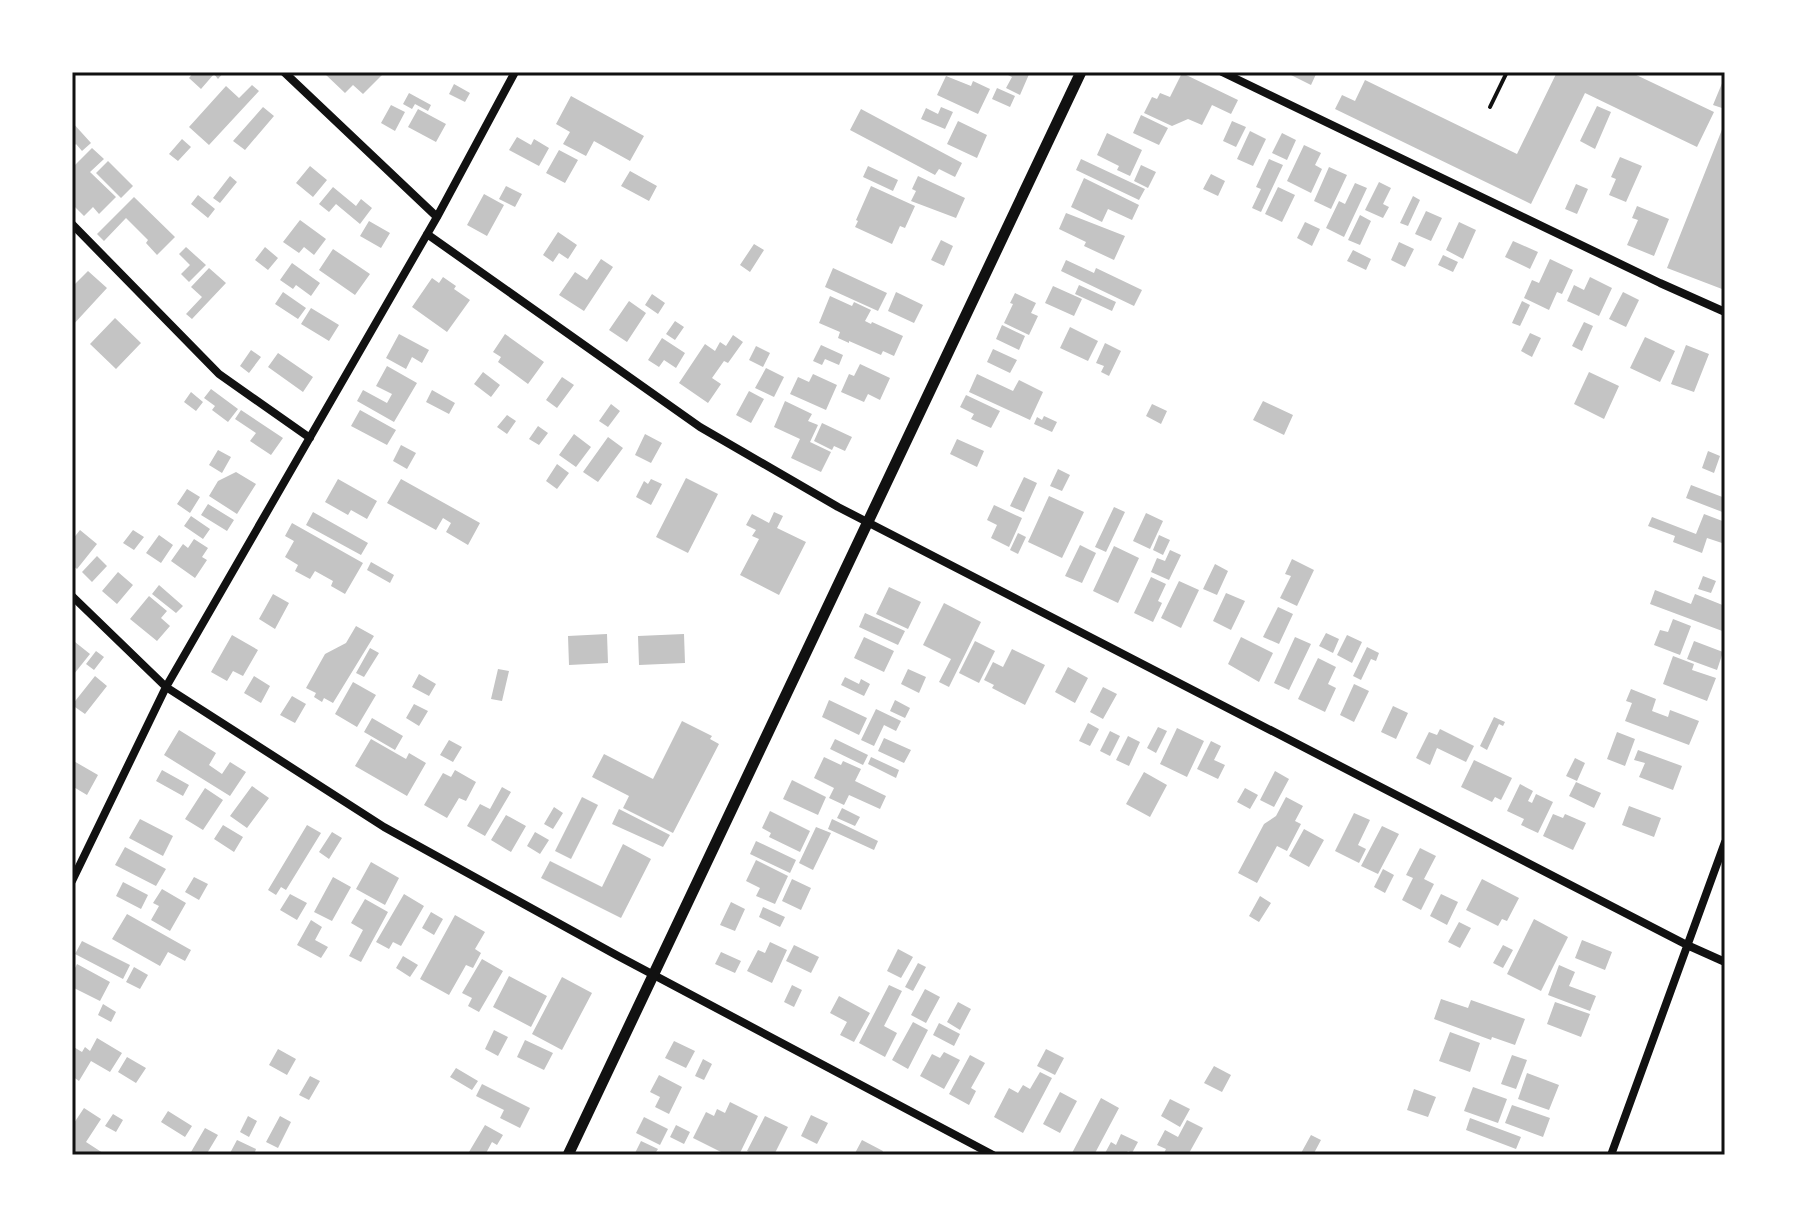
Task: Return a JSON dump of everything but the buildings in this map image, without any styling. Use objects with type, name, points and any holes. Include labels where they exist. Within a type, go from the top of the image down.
[{"type":"main road","points":[[568,1155],[1081,72]]},
{"type":"street","points":[[284,72],[437,217]]},
{"type":"street","points":[[72,881],[166,687],[437,217],[515,72]]},
{"type":"street","points":[[1222,72],[1725,312]]},
{"type":"street","points":[[72,224],[219,374],[310,438]]},
{"type":"street","points":[[427,234],[700,427],[866,521],[1725,962]]},
{"type":"street","points":[[72,596],[166,687],[384,827],[653,975],[993,1155]]},
{"type":"street","points":[[1611,1155],[1725,842]]},
{"type":"lane","points":[[1490,107],[1507,72]]}]
